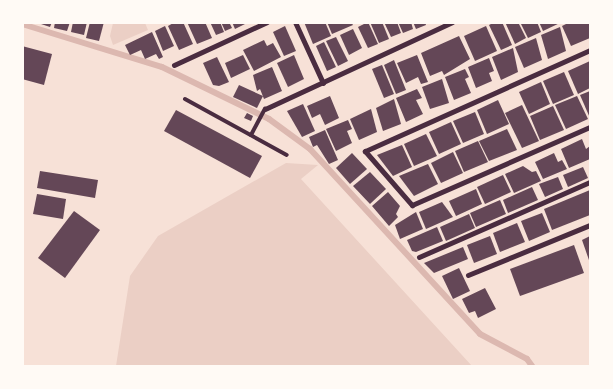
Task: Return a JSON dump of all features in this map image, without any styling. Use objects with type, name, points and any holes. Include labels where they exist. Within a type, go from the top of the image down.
[{"type":"street","points":[[174,65],[268,22]]},
{"type":"street","points":[[295,22],[323,83]]},
{"type":"street","points":[[265,109],[452,22]]},
{"type":"street","points":[[590,50],[365,151],[412,205],[590,127]]},
{"type":"street","points":[[419,258],[590,182]]},
{"type":"street","points":[[468,275],[590,225]]},
{"type":"lane","points":[[185,99],[287,155]]},
{"type":"lane","points":[[251,135],[265,109]]},
{"type":"shaded area","points":[[113,23],[145,23],[148,30],[113,45],[110,36]]},
{"type":"shaded area","points":[[286,163],[318,165],[301,179],[472,366],[116,366],[130,276],[158,236]]},
{"type":"building","points":[[35,22],[52,22],[50,27]]},
{"type":"building","points":[[55,22],[70,22],[67,31],[54,28]]},
{"type":"building","points":[[73,22],[87,22],[84,35],[71,32]]},
{"type":"building","points":[[90,22],[104,22],[99,41],[86,38]]},
{"type":"building","points":[[175,22],[183,22],[193,44],[179,50],[168,26]]},
{"type":"building","points":[[187,22],[205,22],[212,38],[197,44]]},
{"type":"building","points":[[210,22],[220,22],[224,32],[216,35]]},
{"type":"building","points":[[221,22],[229,22],[232,28],[225,31]]},
{"type":"building","points":[[232,22],[249,22],[235,29]]},
{"type":"building","points":[[304,22],[325,22],[331,36],[313,44]]},
{"type":"building","points":[[327,22],[351,22],[353,25],[332,34]]},
{"type":"building","points":[[368,22],[378,44],[368,48],[358,27]]},
{"type":"building","points":[[370,22],[382,22],[389,39],[379,43]]},
{"type":"building","points":[[384,22],[397,22],[401,33],[391,37]]},
{"type":"building","points":[[398,22],[411,22],[413,29],[403,33]]},
{"type":"building","points":[[413,22],[425,22],[426,25],[416,29]]},
{"type":"building","points":[[495,22],[502,22],[512,45],[501,50],[489,25]]},
{"type":"building","points":[[505,22],[518,22],[526,38],[515,44]]},
{"type":"building","points":[[520,22],[537,22],[541,32],[528,38]]},
{"type":"building","points":[[539,22],[562,22],[543,31]]},
{"type":"building","points":[[570,22],[590,22],[590,38],[571,46],[562,26]]},
{"type":"building","points":[[165,26],[174,46],[163,51],[155,31]]},
{"type":"building","points":[[285,26],[296,51],[284,56],[273,32]]},
{"type":"building","points":[[486,26],[497,51],[475,61],[464,36]]},
{"type":"building","points":[[560,27],[566,51],[548,59],[541,35]]},
{"type":"building","points":[[353,29],[362,48],[349,55],[340,35]]},
{"type":"building","points":[[152,32],[163,57],[159,59],[156,54],[145,59],[141,50],[130,55],[125,45]]},
{"type":"building","points":[[459,36],[470,59],[444,75],[442,71],[430,76],[421,53]]},
{"type":"building","points":[[336,37],[348,61],[338,66],[326,41]]},
{"type":"building","points":[[536,38],[542,60],[524,68],[515,47]]},
{"type":"building","points":[[264,40],[267,46],[273,43],[281,57],[254,71],[243,50]]},
{"type":"building","points":[[324,42],[336,67],[327,71],[316,46]]},
{"type":"building","points":[[22,46],[52,54],[44,85],[22,79]]},
{"type":"building","points":[[513,48],[518,72],[501,80],[492,57]]},
{"type":"building","points":[[243,55],[250,69],[231,78],[225,63]]},
{"type":"building","points":[[294,55],[304,79],[288,87],[277,63]]},
{"type":"building","points":[[417,55],[428,82],[421,84],[418,77],[406,83],[397,63]]},
{"type":"building","points":[[217,57],[229,82],[219,86],[213,85],[203,63]]},
{"type":"building","points":[[489,58],[494,71],[489,73],[492,81],[476,88],[468,67]]},
{"type":"building","points":[[394,60],[406,90],[396,94],[384,65]]},
{"type":"building","points":[[590,61],[590,88],[578,94],[568,71]]},
{"type":"building","points":[[382,65],[394,94],[384,98],[372,69]]},
{"type":"building","points":[[272,67],[282,91],[264,99],[260,89],[257,91],[253,75]]},
{"type":"building","points":[[465,69],[469,77],[465,79],[471,93],[454,100],[445,77]]},
{"type":"building","points":[[564,72],[574,95],[553,104],[543,81]]},
{"type":"building","points":[[442,79],[449,103],[430,109],[422,87]]},
{"type":"building","points":[[541,82],[550,104],[529,114],[519,92]]},
{"type":"building","points":[[239,85],[263,96],[257,108],[233,97]]},
{"type":"building","points":[[417,89],[422,98],[416,100],[423,114],[406,122],[396,98]]},
{"type":"building","points":[[590,91],[590,118],[580,95]]},
{"type":"building","points":[[330,96],[339,118],[325,125],[320,114],[312,118],[307,106]]},
{"type":"building","points":[[577,96],[588,119],[566,129],[555,105]]},
{"type":"building","points":[[394,99],[401,124],[383,131],[376,108]]},
{"type":"building","points":[[498,100],[509,124],[487,134],[477,110]]},
{"type":"building","points":[[303,104],[315,131],[302,137],[287,111]]},
{"type":"building","points":[[522,105],[539,141],[522,148],[505,113]]},
{"type":"building","points":[[553,106],[564,130],[540,140],[530,116]]},
{"type":"building","points":[[371,109],[377,132],[359,140],[350,119]]},
{"type":"building","points":[[176,110],[262,156],[250,178],[164,131]]},
{"type":"building","points":[[475,112],[484,134],[463,143],[453,121]]},
{"type":"building","points":[[247,113],[253,116],[251,121],[244,118]]},
{"type":"building","points":[[348,120],[352,129],[347,131],[352,143],[336,151],[326,129]]},
{"type":"building","points":[[451,122],[461,144],[439,154],[429,132]]},
{"type":"building","points":[[507,129],[517,150],[489,161],[479,141]]},
{"type":"building","points":[[325,130],[338,160],[329,164],[317,145],[313,147],[309,137]]},
{"type":"building","points":[[426,134],[437,156],[414,166],[404,144]]},
{"type":"building","points":[[582,139],[586,149],[590,146],[590,159],[569,168],[561,149]]},
{"type":"building","points":[[478,141],[488,162],[464,172],[455,151]]},
{"type":"building","points":[[402,145],[412,167],[393,176],[377,155]]},
{"type":"building","points":[[453,152],[463,173],[441,183],[431,163]]},
{"type":"building","points":[[352,153],[367,169],[350,184],[336,168]]},
{"type":"building","points":[[554,153],[558,162],[562,160],[567,169],[543,179],[535,162]]},
{"type":"building","points":[[428,164],[438,184],[414,196],[399,176]]},
{"type":"building","points":[[523,166],[532,172],[536,171],[541,181],[514,193],[505,174]]},
{"type":"building","points":[[583,167],[588,178],[568,187],[563,175]]},
{"type":"building","points":[[40,171],[98,180],[95,198],[37,188]]},
{"type":"building","points":[[370,172],[386,189],[370,204],[353,186]]},
{"type":"building","points":[[503,175],[511,192],[485,204],[477,187]]},
{"type":"building","points":[[558,177],[563,189],[545,197],[539,184]]},
{"type":"building","points":[[532,187],[538,200],[508,213],[503,200]]},
{"type":"building","points":[[476,189],[482,204],[456,216],[449,201]]},
{"type":"building","points":[[590,190],[590,215],[552,230],[544,209]]},
{"type":"building","points":[[388,192],[400,206],[396,214],[398,217],[389,226],[372,206]]},
{"type":"building","points":[[37,194],[66,199],[63,219],[33,214]]},
{"type":"building","points":[[500,200],[506,214],[476,227],[470,213]]},
{"type":"building","points":[[442,202],[453,217],[426,229],[419,212]]},
{"type":"building","points":[[74,211],[100,230],[65,278],[38,258]]},
{"type":"building","points":[[416,212],[423,229],[400,239],[395,225]]},
{"type":"building","points":[[542,213],[550,232],[529,241],[521,221]]},
{"type":"building","points":[[469,214],[475,228],[446,241],[440,227]]},
{"type":"building","points":[[517,223],[525,242],[500,252],[493,233]]},
{"type":"building","points":[[437,227],[443,241],[416,252],[412,251],[407,240]]},
{"type":"building","points":[[490,236],[497,254],[474,263],[467,245]]},
{"type":"building","points":[[590,236],[590,263],[582,240]]},
{"type":"building","points":[[574,245],[584,273],[520,296],[510,269]]},
{"type":"building","points":[[463,247],[468,259],[434,273],[424,263]]},
{"type":"building","points":[[459,268],[470,291],[453,299],[442,276]]},
{"type":"building","points":[[485,288],[496,309],[478,318],[475,311],[469,313],[462,299]]},
{"type":"waterway","points":[[22,24],[162,67],[269,119],[310,149],[480,334],[527,359],[532,366]]}]
